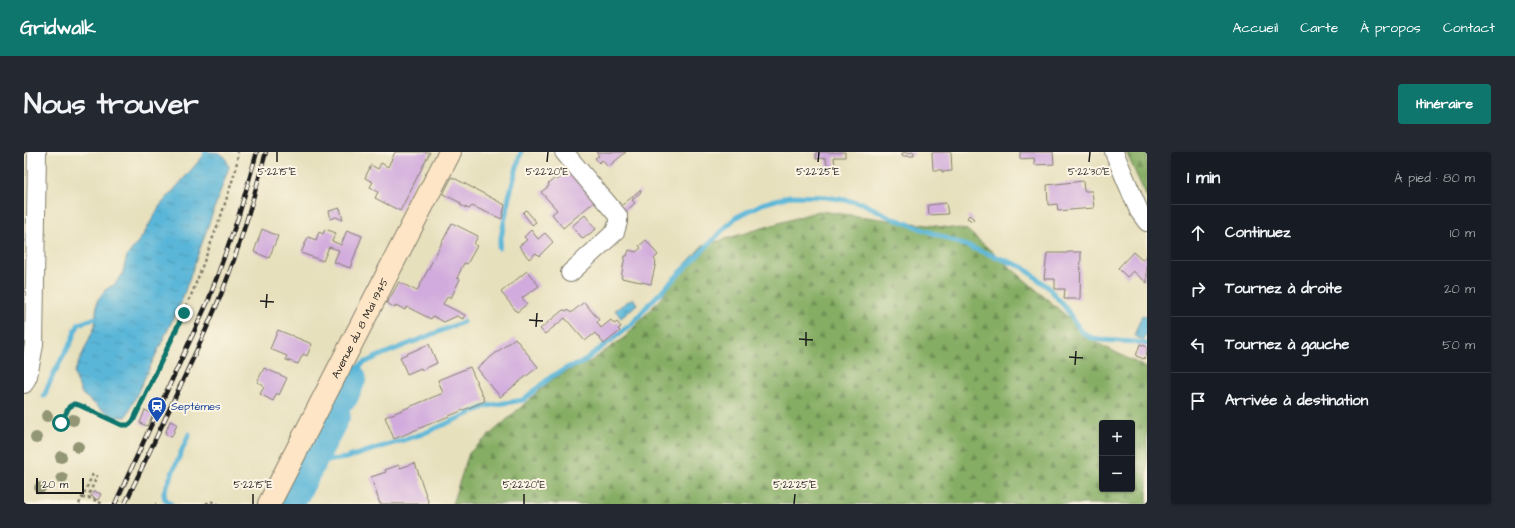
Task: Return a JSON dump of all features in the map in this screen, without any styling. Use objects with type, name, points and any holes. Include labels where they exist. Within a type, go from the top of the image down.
[{"type":"main road","name":"Avenue du 8 Mai 1945","points":[[269,504],[450,152]]},
{"type":"street","points":[[564,152],[618,216],[618,222],[614,232],[570,273]]},
{"type":"street","points":[[1114,152],[1139,211],[1147,222]]},
{"type":"street","points":[[24,384],[28,376],[34,345],[30,203],[32,158]]},
{"type":"path","points":[[60,430],[61,423],[69,407],[74,404],[122,425],[129,425],[133,421],[193,291],[221,216],[236,169],[238,152]]},
{"type":"path","points":[[79,504],[93,474],[97,476],[88,496],[103,504]]},
{"type":"path","points":[[82,498],[94,499]]},
{"type":"path","points":[[206,504],[210,501],[218,504]]},
{"type":"green space","points":[[1126,152],[1147,152],[1147,198]]},
{"type":"green space","points":[[819,211],[967,230],[1099,344],[1147,368],[1147,504],[452,504],[469,453],[555,377],[591,361],[625,337],[661,298],[675,276],[702,246]]},
{"type":"water","points":[[211,152],[219,153],[225,157],[229,167],[181,302],[126,417],[116,417],[101,409],[82,394],[74,373],[95,326],[97,301],[105,290],[115,284],[122,275],[127,256],[144,234],[159,207],[205,154]]},
{"type":"water","points":[[633,298],[637,304],[621,318],[615,310]]},
{"type":"water","points":[[1142,315],[1147,317],[1147,332],[1144,340],[1134,336]]},
{"type":"building","points":[[395,152],[430,152],[400,211],[375,198],[378,192],[370,187],[373,182],[365,178],[371,165],[378,169],[381,163],[388,167]]},
{"type":"building","points":[[596,152],[626,152],[608,167],[602,160],[599,163],[595,158],[599,156]]},
{"type":"building","points":[[816,152],[845,152],[845,157],[834,157],[835,167],[827,168],[826,158],[816,159]]},
{"type":"building","points":[[914,152],[914,156],[902,156],[902,153]]},
{"type":"building","points":[[932,152],[951,152],[952,171],[942,172],[942,170],[933,170]]},
{"type":"building","points":[[1020,152],[1053,152],[1054,164],[1035,165],[1034,158],[1020,159]]},
{"type":"building","points":[[572,168],[595,201],[563,228],[552,214],[557,210],[541,192],[549,186],[548,184],[555,178],[557,180]]},
{"type":"building","points":[[452,177],[505,205],[502,219],[472,206],[469,209],[443,194]]},
{"type":"building","points":[[1083,181],[1084,191],[1092,191],[1094,208],[1058,211],[1057,204],[1048,205],[1047,185]]},
{"type":"building","points":[[640,190],[641,192],[632,200],[635,203],[624,213],[620,207]]},
{"type":"building","points":[[946,203],[948,214],[929,215],[928,205]]},
{"type":"building","points":[[340,208],[343,220],[336,217],[331,219],[329,211]]},
{"type":"building","points":[[526,210],[536,222],[532,225],[523,213]]},
{"type":"building","points":[[585,215],[596,229],[583,239],[572,226]]},
{"type":"building","points":[[969,215],[974,219],[972,221],[967,218]]},
{"type":"building","points":[[452,223],[478,236],[474,244],[477,246],[467,264],[464,263],[457,278],[460,279],[451,298],[448,296],[443,304],[465,315],[463,319],[457,316],[444,322],[433,316],[431,319],[407,307],[405,310],[396,305],[395,308],[387,303],[399,282],[417,291]]},
{"type":"building","points":[[262,229],[278,236],[269,258],[254,252]]},
{"type":"building","points":[[325,229],[336,233],[332,241],[341,245],[347,230],[362,236],[350,268],[334,262],[339,250],[329,247],[323,261],[301,253],[308,237],[316,240],[319,232],[323,234]]},
{"type":"building","points":[[531,230],[538,239],[545,233],[553,242],[539,256],[536,253],[529,259],[519,246],[527,240],[524,237]]},
{"type":"building","points":[[646,240],[658,255],[654,259],[656,262],[651,284],[621,278],[625,256],[627,256],[629,250],[636,252],[641,248],[639,246]]},
{"type":"building","points":[[1081,252],[1080,299],[1064,299],[1065,289],[1055,289],[1055,279],[1044,279],[1047,253]]},
{"type":"building","points":[[1133,252],[1142,260],[1147,255],[1147,283],[1133,271],[1127,277],[1118,268]]},
{"type":"building","points":[[527,271],[539,286],[522,298],[527,304],[517,312],[501,292]]},
{"type":"building","points":[[584,302],[599,320],[597,322],[601,328],[611,320],[614,324],[617,322],[621,327],[618,329],[620,331],[604,344],[595,333],[585,341],[565,318],[545,334],[540,329],[563,310],[571,313]]},
{"type":"building","points":[[278,330],[312,344],[307,356],[303,354],[298,364],[286,360],[287,356],[270,349]]},
{"type":"building","points":[[515,338],[538,367],[500,397],[477,368]]},
{"type":"building","points":[[429,344],[437,363],[422,370],[421,368],[407,374],[400,357]]},
{"type":"building","points":[[1140,344],[1147,347],[1147,352],[1144,359],[1136,356]]},
{"type":"building","points":[[470,367],[485,401],[394,439],[385,417],[443,393],[438,380]]},
{"type":"building","points":[[264,368],[287,378],[279,395],[277,393],[273,401],[260,394],[264,387],[257,382]]},
{"type":"building","points":[[145,410],[153,414],[147,426],[140,423]]},
{"type":"building","points":[[170,421],[177,424],[172,437],[165,434]]},
{"type":"building","points":[[415,463],[429,504],[380,504],[371,477],[386,472],[385,470],[399,465],[400,468]]},
{"type":"building","points":[[94,491],[101,494],[98,500],[91,496]]},
{"type":"waterway","points":[[499,248],[509,197],[521,152]]},
{"type":"waterway","points":[[308,468],[332,460],[346,458],[422,434],[487,406],[523,400],[551,377],[569,367],[580,364],[633,323],[648,305],[735,218],[762,204],[790,196],[827,197],[862,203],[890,217],[1023,267],[1048,287],[1065,307],[1080,330],[1089,337],[1101,340],[1147,344]]},
{"type":"waterway","points":[[44,396],[79,324],[95,318]]},
{"type":"waterway","points":[[357,368],[381,355],[463,322]]},
{"type":"waterway","points":[[344,396],[352,378]]},
{"type":"waterway","points":[[290,504],[336,415]]},
{"type":"waterway","points":[[171,504],[165,500],[164,492],[189,434]]},
{"type":"railway","points":[[115,504],[209,299],[238,218],[257,152]]},
{"type":"railway","points":[[125,504],[218,302],[238,247],[266,152]]},
{"type":"place","name":"Septèmes","points":[[157,423]]},
{"type":"route","points":[[61,423],[69,407],[74,404],[122,425],[129,425],[133,421],[184,313]]}]
